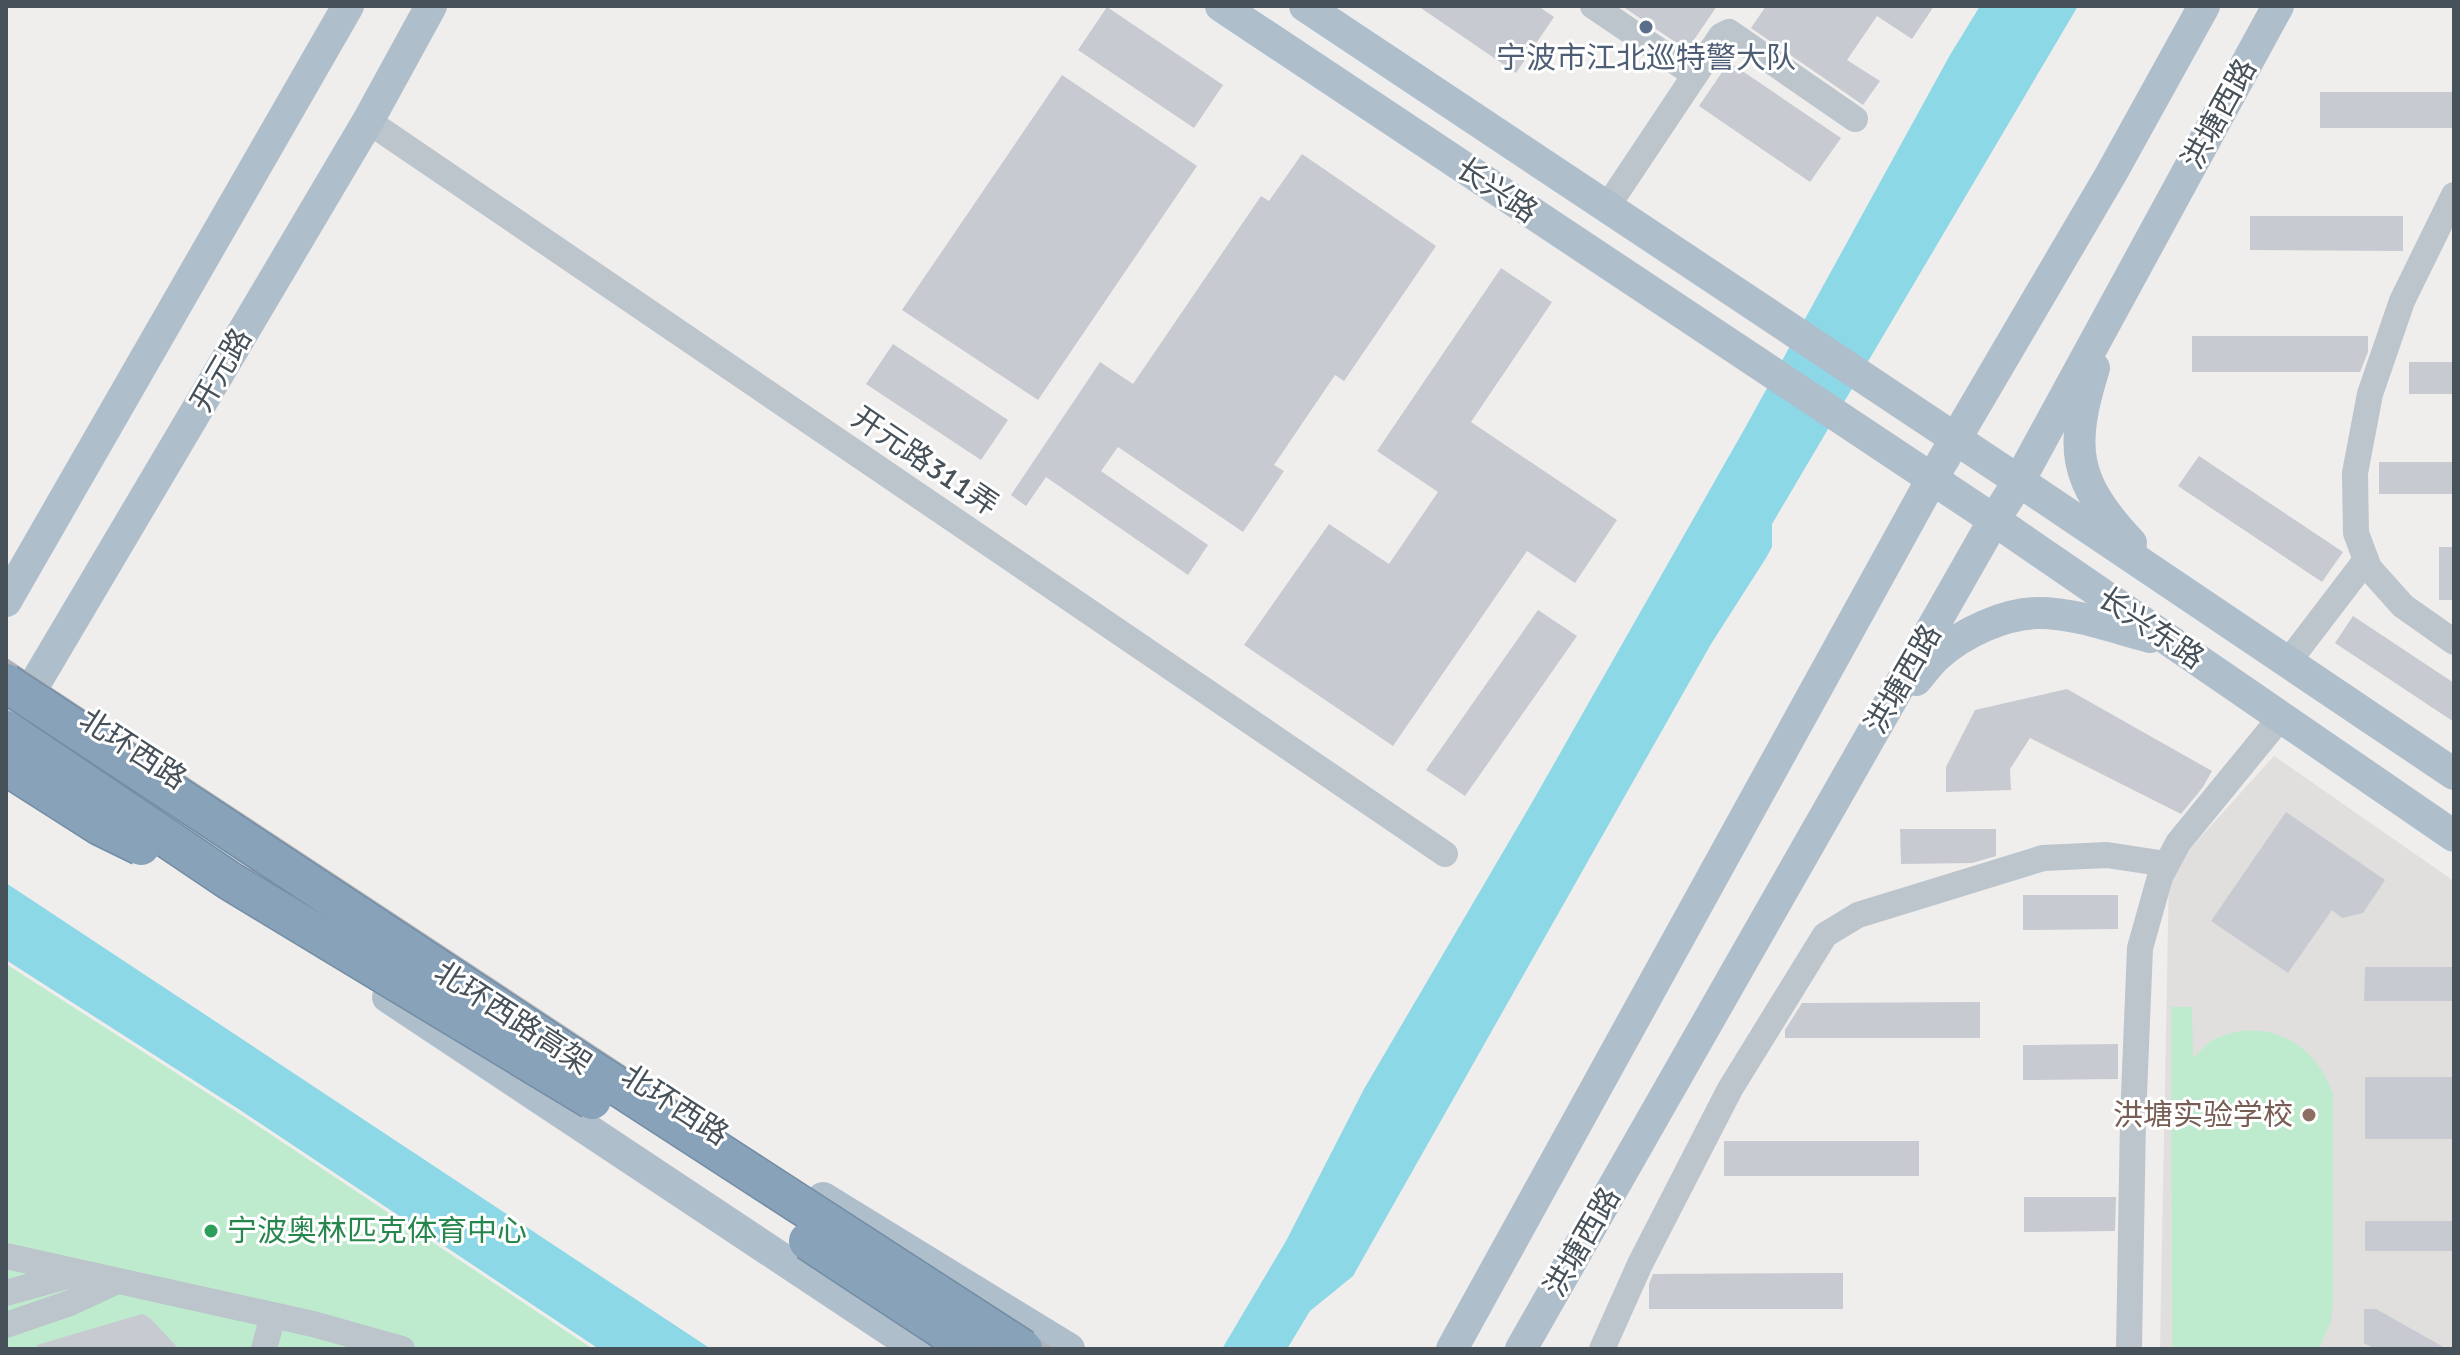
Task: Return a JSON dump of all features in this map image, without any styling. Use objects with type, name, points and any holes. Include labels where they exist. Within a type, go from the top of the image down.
[{"type":"highway","name":"北环西路高架","points":[[21,684],[586,1066],[1023,1349]]},
{"type":"highway","name":"北环西路高架","points":[[6,731],[230,881],[611,1111],[972,1349]]},
{"type":"highway","points":[[6,766],[100,826],[168,861],[230,881]]},
{"type":"main road","points":[[6,601],[348,6]]},
{"type":"main road","name":"开元路","points":[[6,731],[21,684],[368,121],[431,6]]},
{"type":"main road","name":"长兴路","points":[[1221,6],[1846,422]]},
{"type":"main road","name":"长兴路","points":[[1305,6],[1870,382]]},
{"type":"main road","name":"洪塘西路","points":[[1452,1349],[1932,479],[2111,174],[2204,6]]},
{"type":"main road","name":"洪塘西路","points":[[1521,1349],[2019,481],[2278,6]]},
{"type":"main road","points":[[2113,308],[2086,396],[2078,447],[2087,484],[2107,518],[2167,581]]},
{"type":"main road","name":"长兴东路","points":[[1870,382],[2454,774]]},
{"type":"main road","name":"长兴东路","points":[[1846,422],[2454,836]]},
{"type":"main road","points":[[1873,731],[1937,656],[1966,635],[2006,618],[2040,613],[2088,621],[2173,643]]},
{"type":"main road","name":"北环西路","points":[[6,664],[21,684],[733,1143],[1069,1349]]},
{"type":"main road","points":[[6,743],[918,1349]]},
{"type":"street","points":[[1593,6],[1695,75]]},
{"type":"street","points":[[1607,207],[1721,36],[1729,32],[1855,119]]},
{"type":"street","name":"开元路311弄","points":[[368,121],[1445,854]]},
{"type":"street","points":[[2454,195],[2402,301],[2370,394],[2355,473],[2356,533],[2369,568],[2403,606],[2454,642]]},
{"type":"street","points":[[2288,662],[2366,560]]},
{"type":"street","points":[[2129,1349],[2140,948],[2160,877],[2178,843],[2281,717]]},
{"type":"street","points":[[1602,1349],[1640,1264],[1730,1089],[1825,935],[1858,915],[2043,858],[2107,855],[2166,864]]},
{"type":"street","points":[[6,1256],[273,1315],[402,1349]]},
{"type":"street","points":[[6,1293],[82,1273]]},
{"type":"street","points":[[6,1325],[70,1303],[117,1281]]},
{"type":"street","points":[[264,1349],[273,1315]]},
{"type":"shaded area","name":"洪塘实验学校","points":[[2274,756],[2454,881],[2454,1349],[2160,1349],[2169,872]]},
{"type":"green space","name":"宁波奥林匹克体育中心","points":[[6,964],[240,1114],[593,1349],[6,1349]]},
{"type":"green space","points":[[2171,1007],[2192,1007],[2193,1058],[2217,1038],[2236,1032],[2272,1033],[2303,1049],[2326,1077],[2333,1094],[2333,1305],[2331,1321],[2319,1349],[2172,1349]]},
{"type":"water","points":[[1980,6],[2078,6],[1772,524],[1772,547],[1766,558],[1711,644],[1353,1276],[1310,1311],[1287,1349],[1222,1349],[1286,1241],[1364,1089],[1534,799]]},
{"type":"water","points":[[6,883],[711,1349],[599,1349],[240,1110],[6,960]]},
{"type":"building","points":[[1418,6],[1538,6],[1554,17],[1516,73]]},
{"type":"building","points":[[1622,6],[1717,6],[1687,50]]},
{"type":"building","points":[[1766,6],[1934,6],[1912,39],[1877,16],[1847,60],[1880,81],[1863,105],[1751,28]]},
{"type":"building","points":[[1107,7],[1223,85],[1194,128],[1078,50]]},
{"type":"building","points":[[1729,62],[1841,138],[1810,182],[1699,106]]},
{"type":"building","points":[[1062,75],[1197,166],[1038,400],[902,310]]},
{"type":"building","points":[[2320,92],[2454,92],[2454,128],[2320,128]]},
{"type":"building","points":[[1302,154],[1436,246],[1344,381],[1335,375],[1274,465],[1284,471],[1243,532],[1118,447],[1101,471],[1208,545],[1188,575],[1046,477],[1026,506],[1011,495],[1100,362],[1133,384],[1261,196],[1269,201]]},
{"type":"building","points":[[2250,216],[2403,216],[2403,251],[2250,250]]},
{"type":"building","points":[[1501,268],[1552,302],[1471,422],[1617,520],[1575,583],[1527,551],[1393,746],[1244,645],[1329,524],[1389,564],[1438,492],[1377,451]]},
{"type":"building","points":[[2192,336],[2368,336],[2368,352],[2360,372],[2192,372]]},
{"type":"building","points":[[893,344],[1008,420],[981,460],[866,384]]},
{"type":"building","points":[[2409,362],[2454,362],[2454,394],[2409,394]]},
{"type":"building","points":[[2199,456],[2343,552],[2322,582],[2178,486]]},
{"type":"building","points":[[2379,462],[2454,462],[2454,494],[2379,494]]},
{"type":"building","points":[[2439,547],[2454,547],[2454,600],[2439,600]]},
{"type":"building","points":[[1538,610],[1577,636],[1465,796],[1426,770]]},
{"type":"building","points":[[2353,616],[2454,683],[2454,722],[2335,643]]},
{"type":"building","points":[[2067,689],[2212,771],[2181,814],[2030,738],[2010,769],[2011,790],[1946,792],[1946,767],[1975,710]]},
{"type":"building","points":[[2286,812],[2385,880],[2363,913],[2342,918],[2332,910],[2288,973],[2211,921]]},
{"type":"building","points":[[1900,829],[1996,829],[1996,856],[1972,863],[1901,864]]},
{"type":"building","points":[[2023,895],[2118,895],[2118,929],[2023,930]]},
{"type":"building","points":[[2365,967],[2454,967],[2454,1001],[2364,1001]]},
{"type":"building","points":[[1980,1002],[1980,1038],[1785,1038],[1785,1030],[1802,1003]]},
{"type":"building","points":[[2118,1044],[2118,1079],[2023,1080],[2023,1045]]},
{"type":"building","points":[[2365,1077],[2454,1077],[2454,1139],[2365,1139]]},
{"type":"building","points":[[1724,1141],[1919,1141],[1919,1176],[1724,1176]]},
{"type":"building","points":[[2024,1197],[2116,1197],[2115,1231],[2024,1232]]},
{"type":"building","points":[[2365,1221],[2454,1221],[2454,1251],[2365,1251]]},
{"type":"building","points":[[1843,1273],[1843,1309],[1649,1309],[1649,1284],[1653,1274]]},
{"type":"building","points":[[2364,1309],[2376,1309],[2447,1349],[2375,1349],[2364,1343]]},
{"type":"building","points":[[142,1314],[150,1318],[179,1349],[38,1349],[37,1345]]},
{"type":"railway","points":[[6,661],[1049,1349]]},
{"type":"railway","points":[[6,693],[998,1349]]},
{"type":"place","name":"宁波市江北巡特警大队","points":[[1646,27]]},
{"type":"place","name":"洪塘实验学校","points":[[2309,1115]]},
{"type":"place","name":"宁波奥林匹克体育中心","points":[[211,1231]]}]
